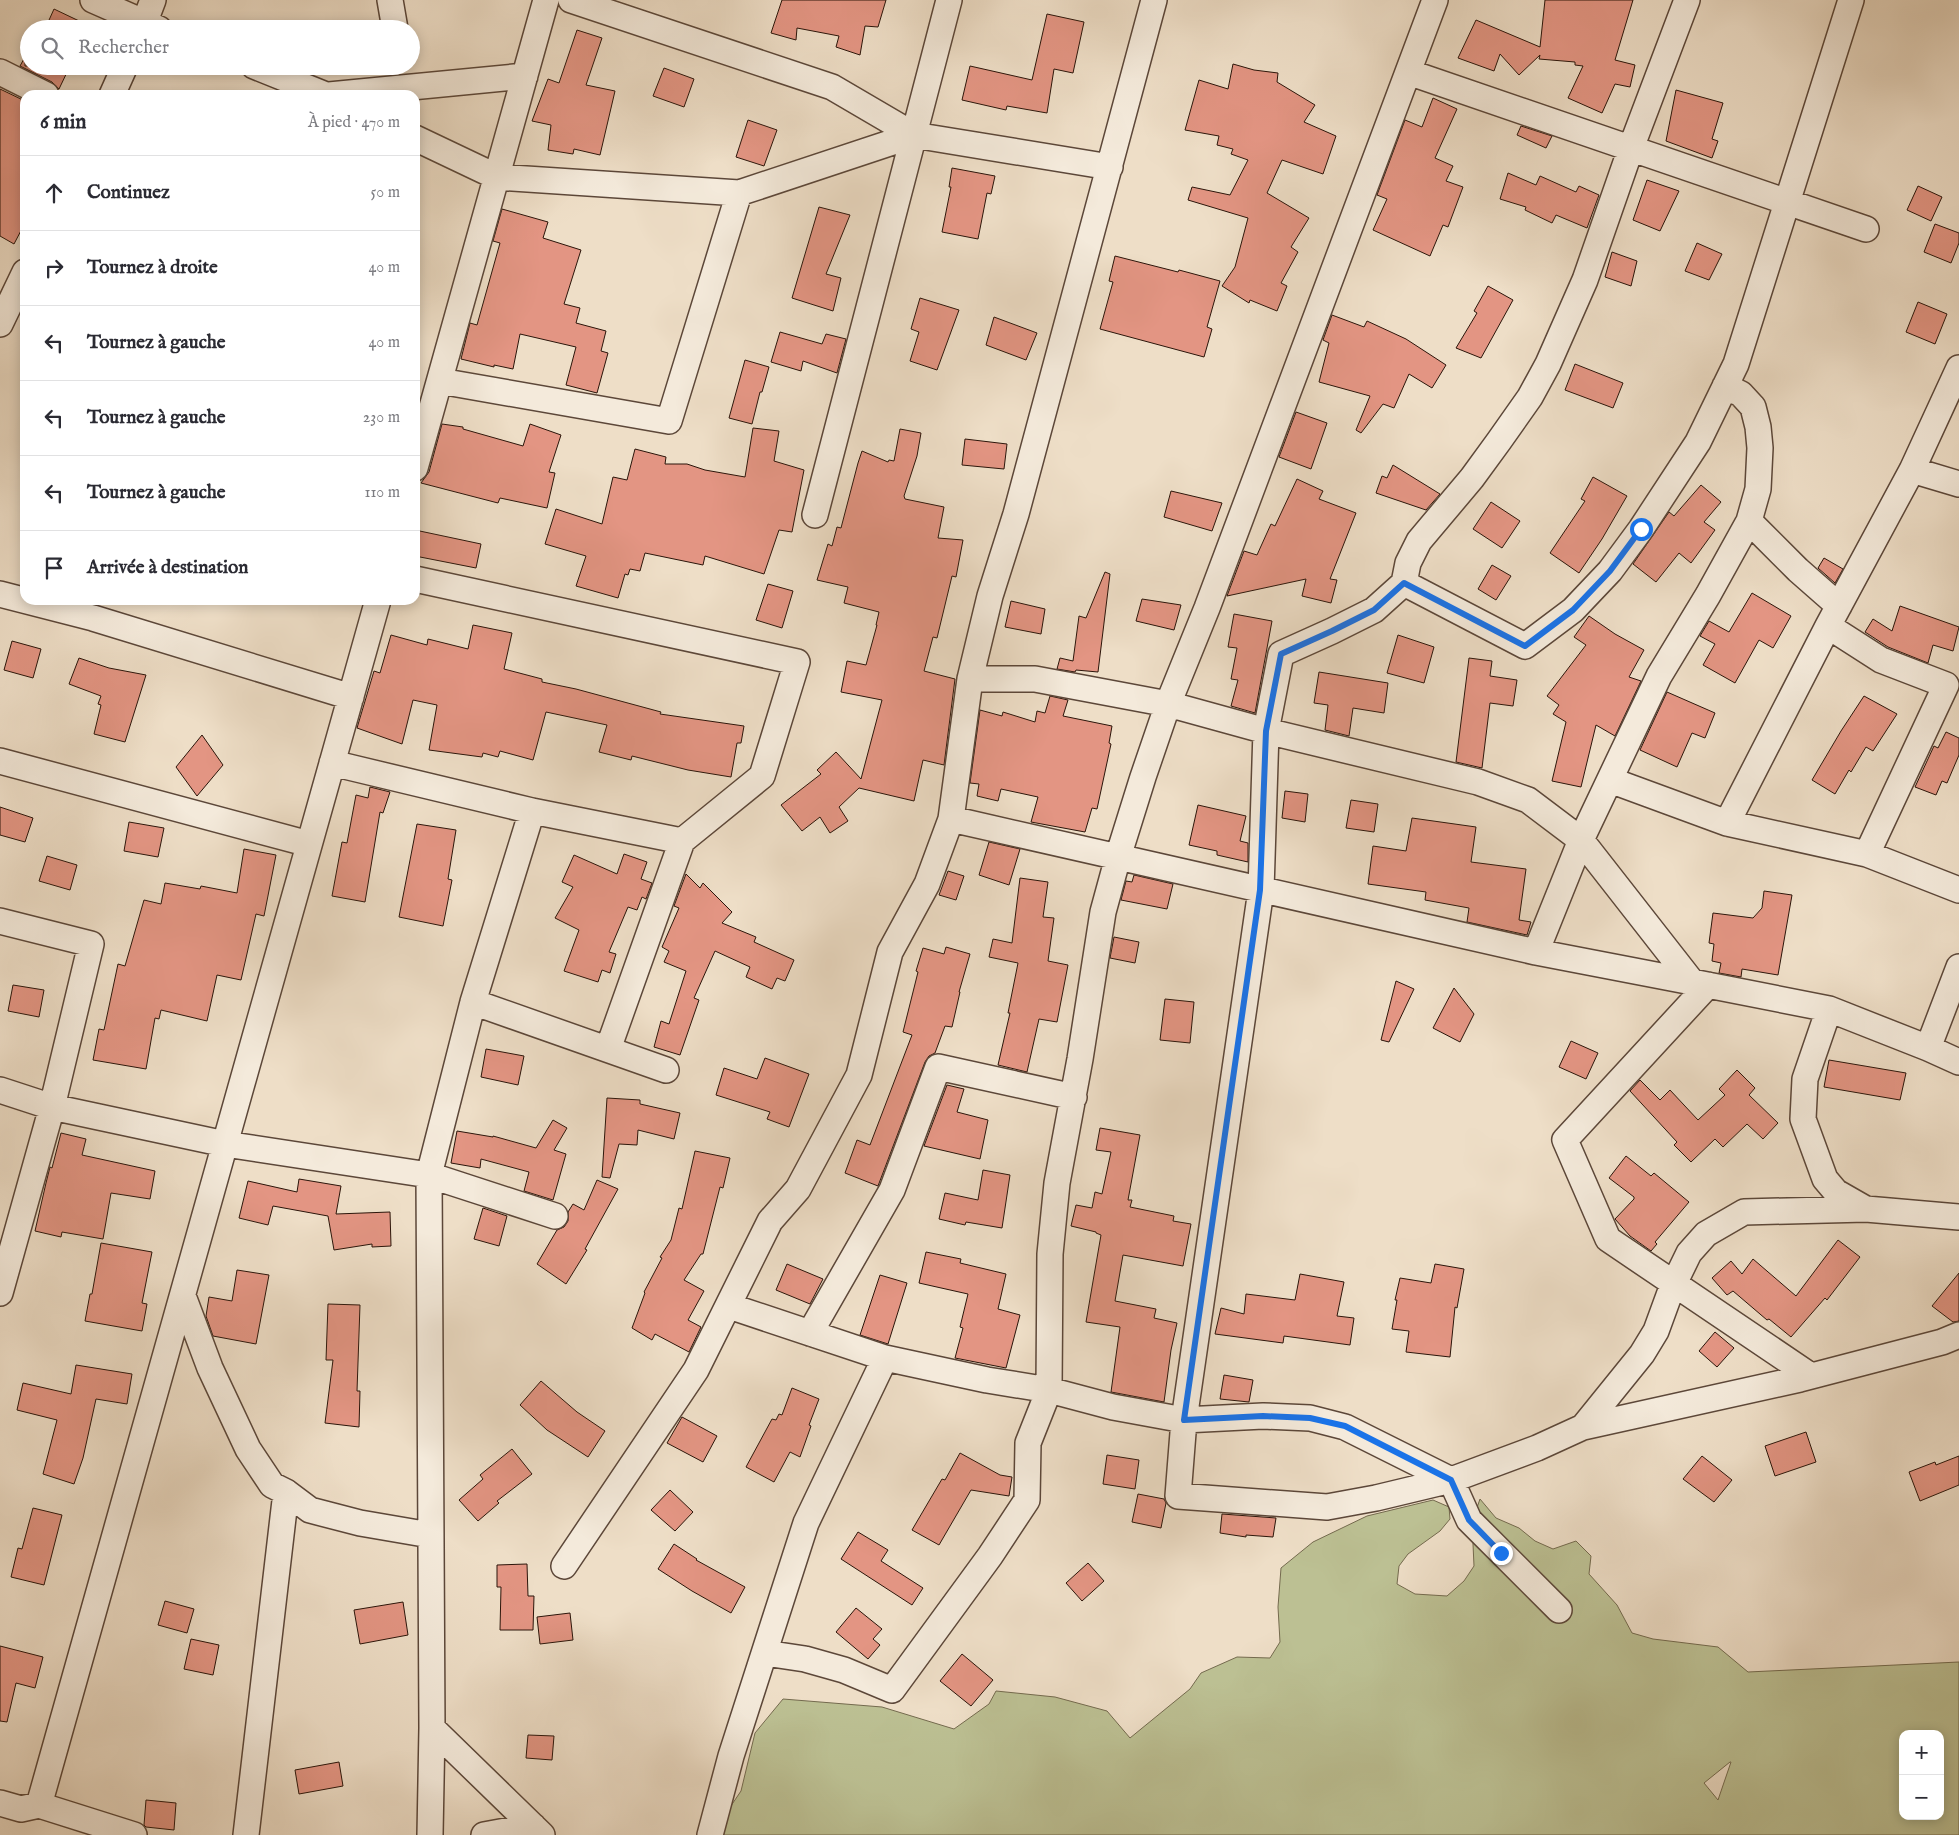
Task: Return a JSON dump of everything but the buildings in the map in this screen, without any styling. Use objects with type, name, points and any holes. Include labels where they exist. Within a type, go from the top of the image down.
[{"type":"street","points":[[93,0],[150,20]]},
{"type":"street","points":[[390,0],[393,20]]},
{"type":"street","points":[[420,451],[546,0]]},
{"type":"street","points":[[570,0],[832,87],[914,135],[1110,167]]},
{"type":"street","points":[[815,515],[949,0]]},
{"type":"street","points":[[564,1566],[696,1370],[770,1221],[798,1189],[859,1075],[890,952],[927,884],[951,819],[970,680],[990,596],[1016,514],[1154,0]]},
{"type":"street","points":[[765,1653],[813,1661],[844,1670],[892,1690],[990,1556],[1027,1500],[1028,1443],[1049,1390],[1050,1254],[1057,1183],[1074,1097],[1103,912],[1118,857],[1168,704],[1207,608],[1435,0]]},
{"type":"street","points":[[1687,0],[1631,148],[1585,280],[1548,364],[1530,398],[1472,478],[1420,541],[1408,563],[1404,583],[1374,610],[1281,654],[1266,731],[1260,890],[1184,1420],[1178,1496],[1327,1507],[1376,1498],[1451,1480],[1536,1448],[1583,1427],[1811,1376],[1942,1342],[1959,1335]]},
{"type":"street","points":[[1404,583],[1525,646],[1573,610],[1610,571],[1641,529],[1698,442],[1736,364],[1851,0]]},
{"type":"street","points":[[0,72],[36,90]]},
{"type":"street","points":[[1408,72],[1866,229]]},
{"type":"street","points":[[114,90],[121,75]]},
{"type":"street","points":[[277,75],[314,90]]},
{"type":"street","points":[[348,90],[404,77],[525,76]]},
{"type":"street","points":[[420,140],[496,177],[739,193],[914,135]]},
{"type":"street","points":[[440,381],[669,421],[739,193]]},
{"type":"street","points":[[0,324],[20,282]]},
{"type":"street","points":[[1727,823],[1912,470],[1959,368]]},
{"type":"street","points":[[1536,952],[1581,840],[1659,676],[1708,595],[1749,521],[1758,489],[1760,448],[1758,427],[1753,407],[1741,394],[1725,386]]},
{"type":"street","points":[[1912,470],[1959,484]]},
{"type":"street","points":[[1749,521],[1798,570],[1834,616],[1881,660],[1952,687],[1867,854]]},
{"type":"street","points":[[420,580],[797,662],[762,776],[682,842],[608,1049]]},
{"type":"street","points":[[0,594],[20,597]]},
{"type":"street","points":[[71,605],[97,609],[351,697]]},
{"type":"street","points":[[40,1805],[377,605]]},
{"type":"street","points":[[970,680],[1035,679],[1168,704],[1266,731],[1478,782],[1528,800],[1581,840],[1700,983]]},
{"type":"street","points":[[0,760],[309,844]]},
{"type":"street","points":[[332,763],[532,811],[682,842]]},
{"type":"street","points":[[1610,780],[1727,823],[1867,854],[1959,890]]},
{"type":"street","points":[[430,1835],[432,1728],[429,1175],[473,1002],[532,811]]},
{"type":"street","points":[[951,819],[1536,952],[1829,1009],[1959,1062]]},
{"type":"street","points":[[0,922],[91,944],[52,1107],[0,1293]]},
{"type":"street","points":[[1928,1048],[1959,967]]},
{"type":"street","points":[[1700,983],[1565,1140],[1608,1238],[1811,1376]]},
{"type":"street","points":[[473,1002],[666,1070]]},
{"type":"street","points":[[1829,1009],[1805,1080],[1803,1119],[1825,1179],[1836,1192],[1866,1209]]},
{"type":"street","points":[[810,1333],[892,1190],[938,1067],[1074,1097]]},
{"type":"street","points":[[0,1090],[52,1107],[225,1144],[429,1175],[555,1216]]},
{"type":"street","points":[[1583,1427],[1642,1354],[1656,1331],[1674,1283],[1689,1253],[1706,1234],[1744,1212],[1866,1209],[1959,1217]]},
{"type":"street","points":[[182,1296],[210,1368],[248,1449],[272,1485],[286,1492],[310,1510],[360,1523],[430,1536]]},
{"type":"street","points":[[729,1306],[885,1358],[987,1380],[1049,1390],[1113,1407],[1184,1420],[1263,1416],[1310,1418],[1345,1426],[1451,1480],[1469,1520],[1559,1610]]},
{"type":"street","points":[[710,1835],[731,1756],[806,1523],[885,1358]]},
{"type":"street","points":[[246,1835],[286,1492]]},
{"type":"street","points":[[432,1728],[537,1831]]},
{"type":"street","points":[[0,1803],[21,1809],[40,1805],[134,1835]]},
{"type":"street","points":[[484,1835],[537,1831]]},
{"type":"green space","points":[[1480,1499],[1496,1518],[1519,1528],[1535,1541],[1553,1549],[1576,1541],[1591,1556],[1589,1574],[1617,1605],[1632,1633],[1653,1639],[1718,1647],[1748,1672],[1959,1662],[1959,1835],[715,1835],[718,1825],[741,1791],[755,1733],[783,1699],[882,1707],[954,1729],[989,1704],[996,1691],[1055,1697],[1107,1711],[1130,1738],[1190,1689],[1201,1673],[1237,1657],[1270,1658],[1280,1642],[1278,1607],[1281,1568],[1313,1542],[1367,1516],[1433,1500],[1449,1507],[1450,1519],[1440,1531],[1408,1554],[1399,1566],[1397,1584],[1415,1594],[1447,1596],[1464,1581],[1474,1566],[1472,1522]],"holes":[[[1731,1762],[1718,1800],[1704,1783]]]},
{"type":"route","points":[[1501,1553],[1469,1520],[1451,1480],[1345,1426],[1310,1418],[1263,1416],[1184,1420],[1260,890],[1266,731],[1281,654],[1374,610],[1404,583],[1525,646],[1573,610],[1610,571],[1641,529]]}]
